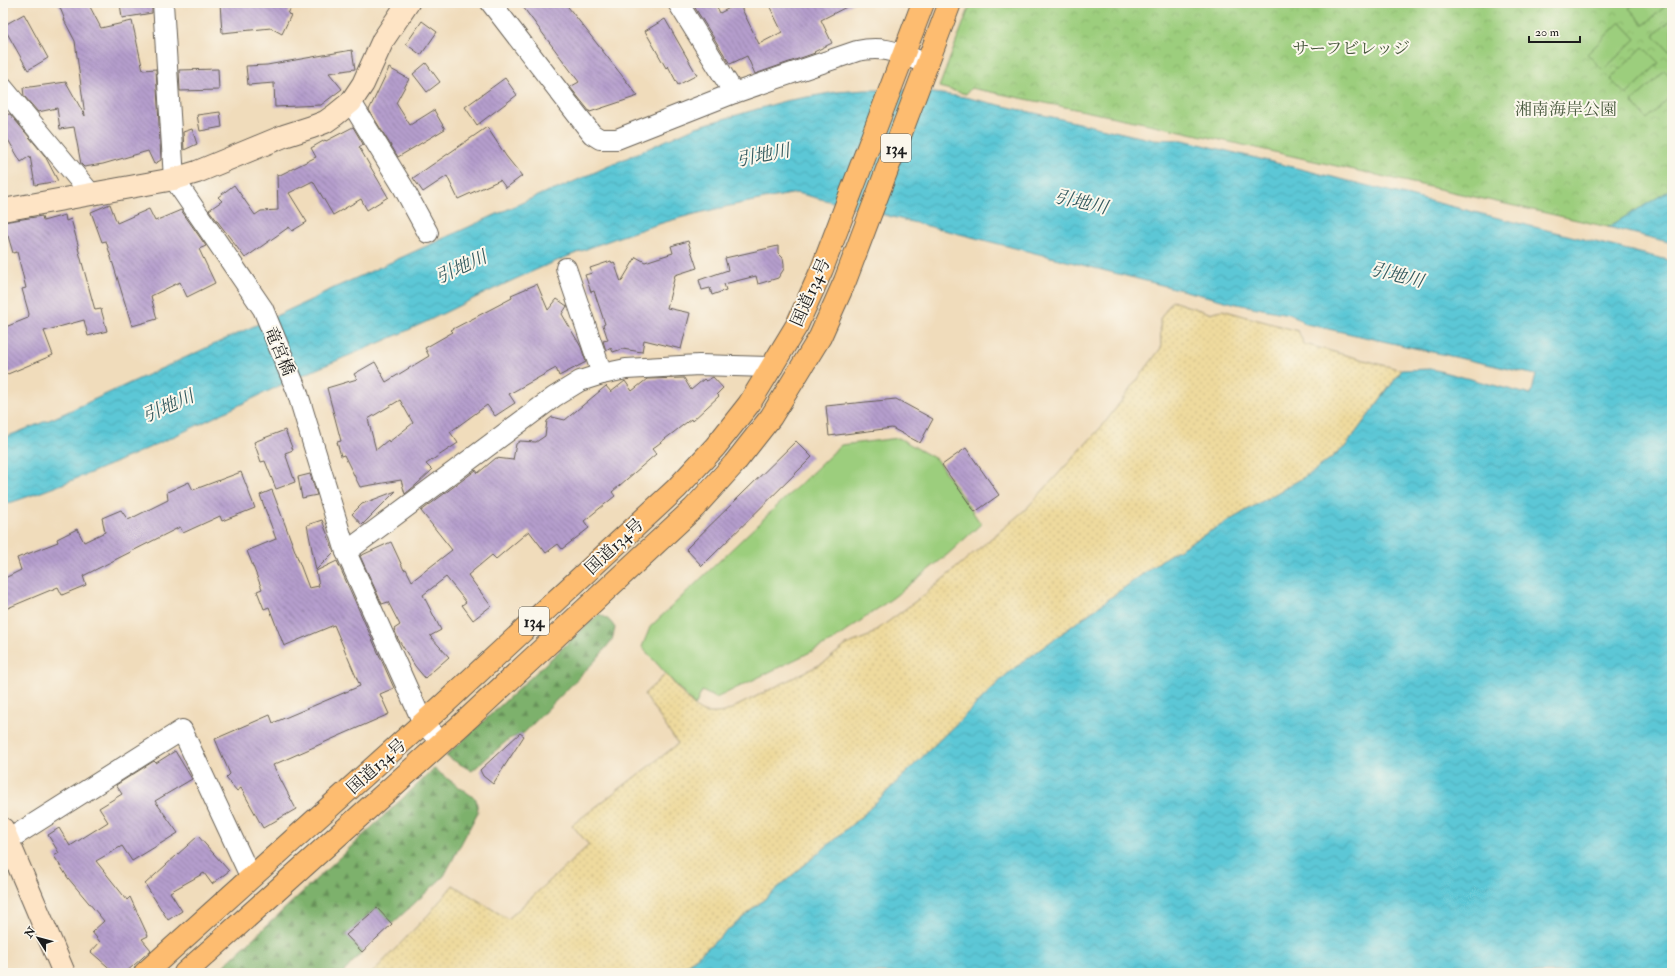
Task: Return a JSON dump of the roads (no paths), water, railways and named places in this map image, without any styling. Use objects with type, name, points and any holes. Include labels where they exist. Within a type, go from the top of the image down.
[{"type":"highway","name":"国道134号","points":[[145,973],[423,724],[676,489],[715,447],[749,404],[773,367],[797,325],[822,269],[923,3]]},
{"type":"highway","name":"国道134号","points":[[185,973],[442,743],[694,508],[734,464],[771,416],[820,337],[845,281],[950,3]]},
{"type":"street","points":[[163,3],[174,179]]},
{"type":"street","points":[[3,210],[174,179],[197,172],[284,136],[324,122],[351,102],[363,84],[383,40],[408,3]]},
{"type":"street","points":[[491,3],[592,134],[600,139],[617,138],[734,93],[856,51],[881,48],[903,55],[924,73]]},
{"type":"street","points":[[678,3],[734,93]]},
{"type":"street","points":[[3,88],[91,194]]},
{"type":"street","points":[[351,102],[399,180],[428,233]]},
{"type":"street","name":"竜宮橋","points":[[174,179],[259,303],[266,318],[294,384],[346,552],[423,724]]},
{"type":"street","points":[[566,268],[602,374]]},
{"type":"street","points":[[346,552],[554,397],[580,381],[602,374],[626,369],[699,365],[773,367]]},
{"type":"street","points":[[423,724],[442,743]]},
{"type":"street","points":[[64,973],[5,834],[182,730],[251,878]]},
{"type":"water","name":"引地川","points":[[911,90],[964,97],[1149,139],[1183,140],[1672,261],[1672,973],[678,973],[863,815],[1008,673],[1166,557],[1313,472],[1345,447],[1402,370],[1432,369],[1531,395],[1536,375],[1306,324],[1293,315],[1237,304],[797,193],[683,217],[646,228],[568,256],[493,289],[404,332],[283,384],[110,465],[39,493],[3,505],[3,438],[54,418],[323,293],[548,191],[555,190],[696,127],[785,101],[836,92]]},
{"type":"water","points":[[1672,189],[1672,243],[1608,227],[1670,190]]},
{"type":"park label","name":"サーフビレッジ","points":[[1351,48]]},
{"type":"park label","name":"湘南海岸公園","points":[[1566,109]]}]
